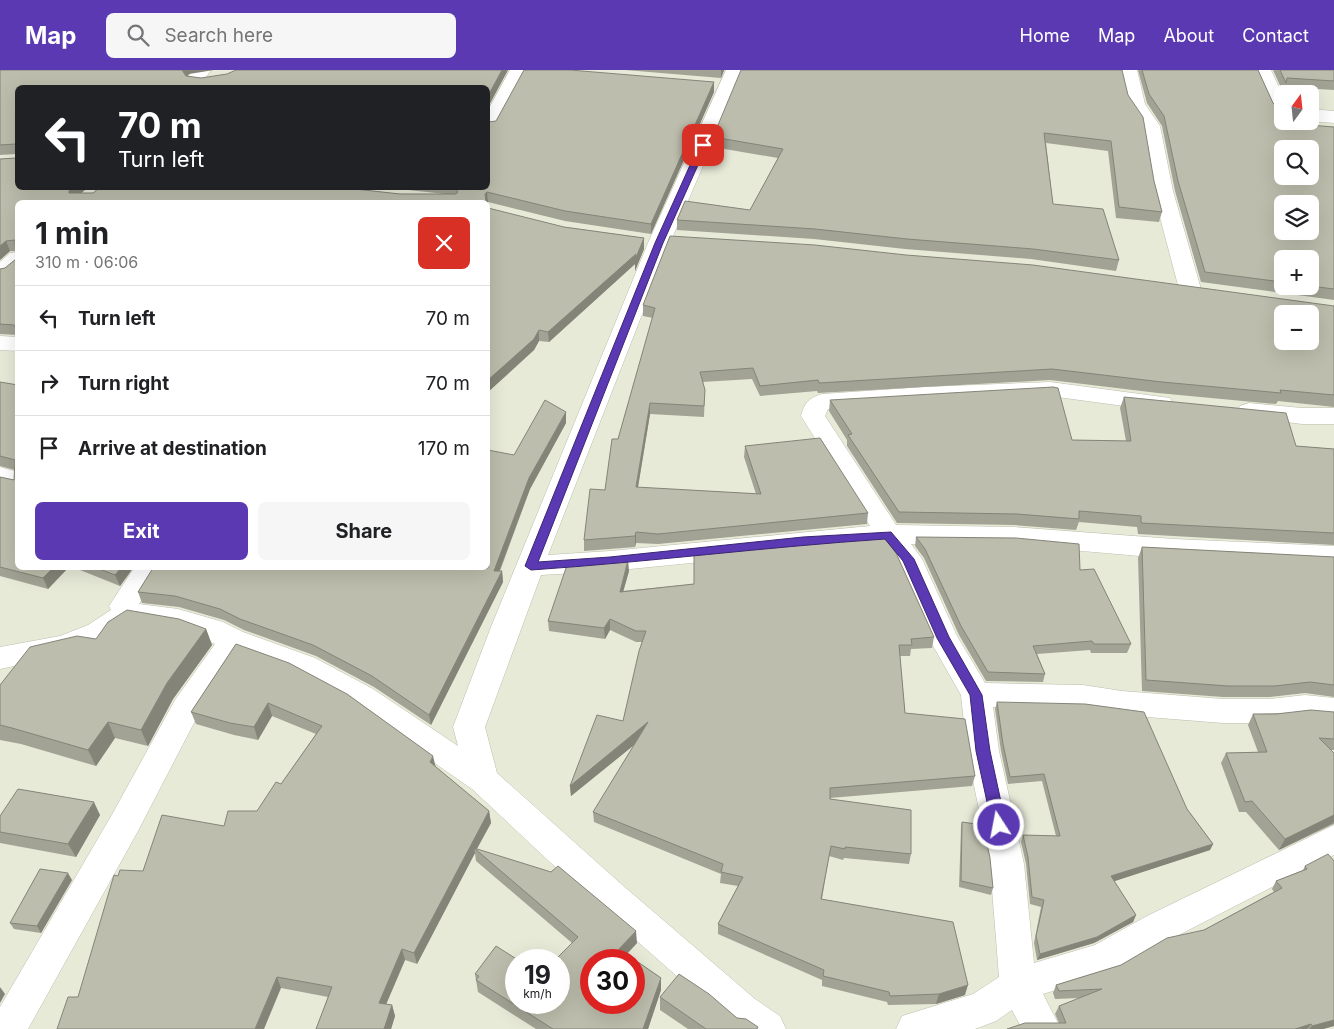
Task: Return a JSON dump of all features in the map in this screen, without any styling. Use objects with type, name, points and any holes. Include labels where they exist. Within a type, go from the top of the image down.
[{"type":"street","points":[[490,122],[520,70]]},
{"type":"street","points":[[1128,70],[1136,104],[1151,126],[1163,191],[1190,289]]},
{"type":"street","points":[[1262,70],[1274,95]]},
{"type":"street","points":[[709,84],[732,78]]},
{"type":"street","points":[[483,780],[469,727],[661,240],[732,78]]},
{"type":"street","points":[[1319,116],[1334,117]]},
{"type":"street","points":[[0,272],[15,260]]},
{"type":"street","points":[[0,343],[15,344]]},
{"type":"street","points":[[1042,1029],[1018,985],[1007,864],[983,751],[976,695],[943,638],[908,559],[888,534],[872,504],[813,416],[815,407],[822,402],[924,394],[1050,389],[1184,405]]},
{"type":"street","points":[[1228,409],[1302,416],[1334,416]]},
{"type":"street","points":[[0,476],[15,480]]},
{"type":"street","points":[[531,566],[610,561],[888,534],[1014,536],[1174,548],[1334,556]]},
{"type":"street","points":[[128,613],[123,606],[147,570]]},
{"type":"street","points":[[0,658],[63,646],[98,633],[128,613],[187,623],[213,630],[233,640],[304,666],[362,697],[483,780],[608,894],[742,1011],[767,1029]]},
{"type":"street","points":[[8,1029],[126,821],[186,709],[233,640]]},
{"type":"street","points":[[976,695],[1083,697],[1223,711],[1270,711],[1304,707],[1334,710]]},
{"type":"street","points":[[915,1029],[984,1009],[1018,985],[1104,959],[1160,927],[1334,839]]},
{"type":"building","points":[[0,70],[182,70],[186,76],[201,78],[227,74],[236,70],[502,70],[490,92],[490,85],[15,85],[15,144],[0,145]]},
{"type":"building","points":[[524,70],[570,70],[714,82],[651,224],[565,211],[487,192],[485,194],[486,200],[15,200],[15,240],[6,241],[0,246],[0,159],[15,158],[15,190],[70,190],[69,193],[93,193],[97,190],[364,190],[400,194],[456,194],[458,192],[456,190],[490,190],[490,122],[496,121]]},
{"type":"building","points":[[741,70],[1122,70],[1128,95],[1143,117],[1154,181],[1162,212],[1119,207],[1111,141],[1044,133],[1053,204],[1103,209],[1119,260],[1033,249],[907,239],[815,229],[677,220],[685,201],[750,210],[783,149],[713,137]]},
{"type":"building","points":[[1142,70],[1258,70],[1274,104],[1274,130],[1319,130],[1319,126],[1334,127],[1334,289],[1319,287],[1319,250],[1274,250],[1274,281],[1205,272],[1178,181],[1164,116],[1149,94]]},
{"type":"building","points":[[1280,70],[1334,70],[1334,81],[1287,78],[1286,83]]},
{"type":"building","points":[[490,208],[564,227],[644,238],[635,260],[636,254],[548,332],[539,330],[534,339],[490,378]]},
{"type":"building","points":[[670,236],[815,245],[906,255],[1033,265],[1334,306],[1334,395],[1280,390],[1281,393],[1052,369],[819,383],[818,380],[760,386],[753,368],[700,372],[705,390],[704,406],[650,403],[636,487],[761,494],[745,446],[820,438],[868,513],[658,534],[636,532],[635,536],[584,540],[590,489],[605,490],[612,439],[618,439],[655,308],[643,305]]},
{"type":"building","points":[[15,260],[15,327],[14,325],[0,324],[0,269],[5,268]]},
{"type":"building","points":[[0,382],[15,384],[15,460],[0,456]]},
{"type":"building","points":[[1058,388],[1072,440],[1131,441],[1124,397],[1286,413],[1296,446],[1334,449],[1334,533],[1141,523],[1141,516],[1079,511],[1079,519],[1017,514],[899,512],[848,435],[852,434],[830,400]]},
{"type":"building","points":[[545,400],[566,412],[529,478],[494,571],[502,571],[429,715],[372,676],[313,645],[240,619],[220,609],[175,596],[138,592],[152,570],[490,570],[490,450],[514,455]]},
{"type":"building","points":[[15,460],[15,570],[51,570],[43,578],[0,567],[0,477],[14,480]]},
{"type":"building","points":[[882,535],[896,553],[934,637],[911,639],[912,645],[899,645],[905,713],[965,719],[975,776],[830,788],[830,799],[911,810],[911,854],[845,847],[845,849],[831,846],[821,899],[953,922],[968,985],[939,994],[890,996],[889,992],[823,976],[824,970],[718,924],[743,877],[721,872],[723,864],[593,812],[648,722],[570,786],[597,715],[623,721],[639,651],[646,631],[636,631],[610,619],[604,628],[548,621],[567,565],[580,566],[581,564],[628,560],[620,592],[694,584],[694,554]]},
{"type":"building","points":[[916,537],[1016,538],[1079,544],[1080,570],[1094,569],[1131,644],[1094,644],[1092,641],[1033,646],[1045,674],[988,672],[961,626],[925,549]]},
{"type":"building","points":[[1142,547],[1334,557],[1334,685],[1310,682],[1275,686],[1228,686],[1146,680]]},
{"type":"building","points":[[102,570],[119,570],[115,575]]},
{"type":"building","points":[[127,610],[179,619],[206,629],[167,683],[141,730],[108,722],[88,750],[0,725],[0,685],[30,647],[77,636],[96,639],[108,622]]},
{"type":"building","points":[[236,644],[289,663],[347,694],[433,756],[430,762],[489,811],[414,953],[402,949],[379,1003],[392,1005],[384,1029],[316,1029],[332,987],[277,977],[255,1029],[57,1029],[68,997],[78,997],[114,875],[118,876],[120,870],[143,871],[162,815],[224,826],[228,811],[257,811],[276,782],[281,784],[322,726],[268,703],[254,727],[230,723],[191,712]]},
{"type":"building","points":[[997,702],[1085,704],[1144,712],[1187,809],[1213,844],[1111,876],[1136,915],[1097,937],[1040,954],[1036,936],[1044,900],[1032,897],[1028,857],[1023,835],[1060,836],[1044,774],[1010,777]]},
{"type":"building","points":[[1311,710],[1334,712],[1334,739],[1319,738],[1334,753],[1334,815],[1285,839],[1252,801],[1245,802],[1226,753],[1267,752],[1253,714],[1276,714]]},
{"type":"building","points":[[18,789],[94,802],[68,844],[0,832],[0,816]]},
{"type":"building","points":[[962,822],[983,825],[990,858],[993,888],[961,881]]},
{"type":"building","points":[[474,848],[551,872],[558,866],[636,931],[619,949],[580,949],[580,1014],[645,1014],[645,967],[661,978],[643,1029],[553,1029],[529,1014],[570,1014],[570,949],[566,949],[578,937]]},
{"type":"building","points":[[1328,854],[1334,861],[1334,1020],[1295,1029],[1007,1029],[1025,1023],[1066,1023],[1059,1006],[1102,989],[1059,991],[1056,985],[1121,965],[1167,938],[1204,930],[1282,888],[1276,881],[1307,869],[1305,866]]},
{"type":"building","points":[[40,869],[68,873],[37,926],[10,923]]},
{"type":"building","points":[[496,946],[505,952],[505,998],[476,980],[479,976],[475,974]]},
{"type":"building","points":[[679,974],[709,994],[737,1018],[746,1019],[758,1027],[757,1029],[706,1029],[660,997]]},
{"type":"route","points":[[703,145],[659,243],[531,566],[610,561],[888,534],[908,559],[922,586],[943,638],[976,695],[983,751],[999,825]]}]
